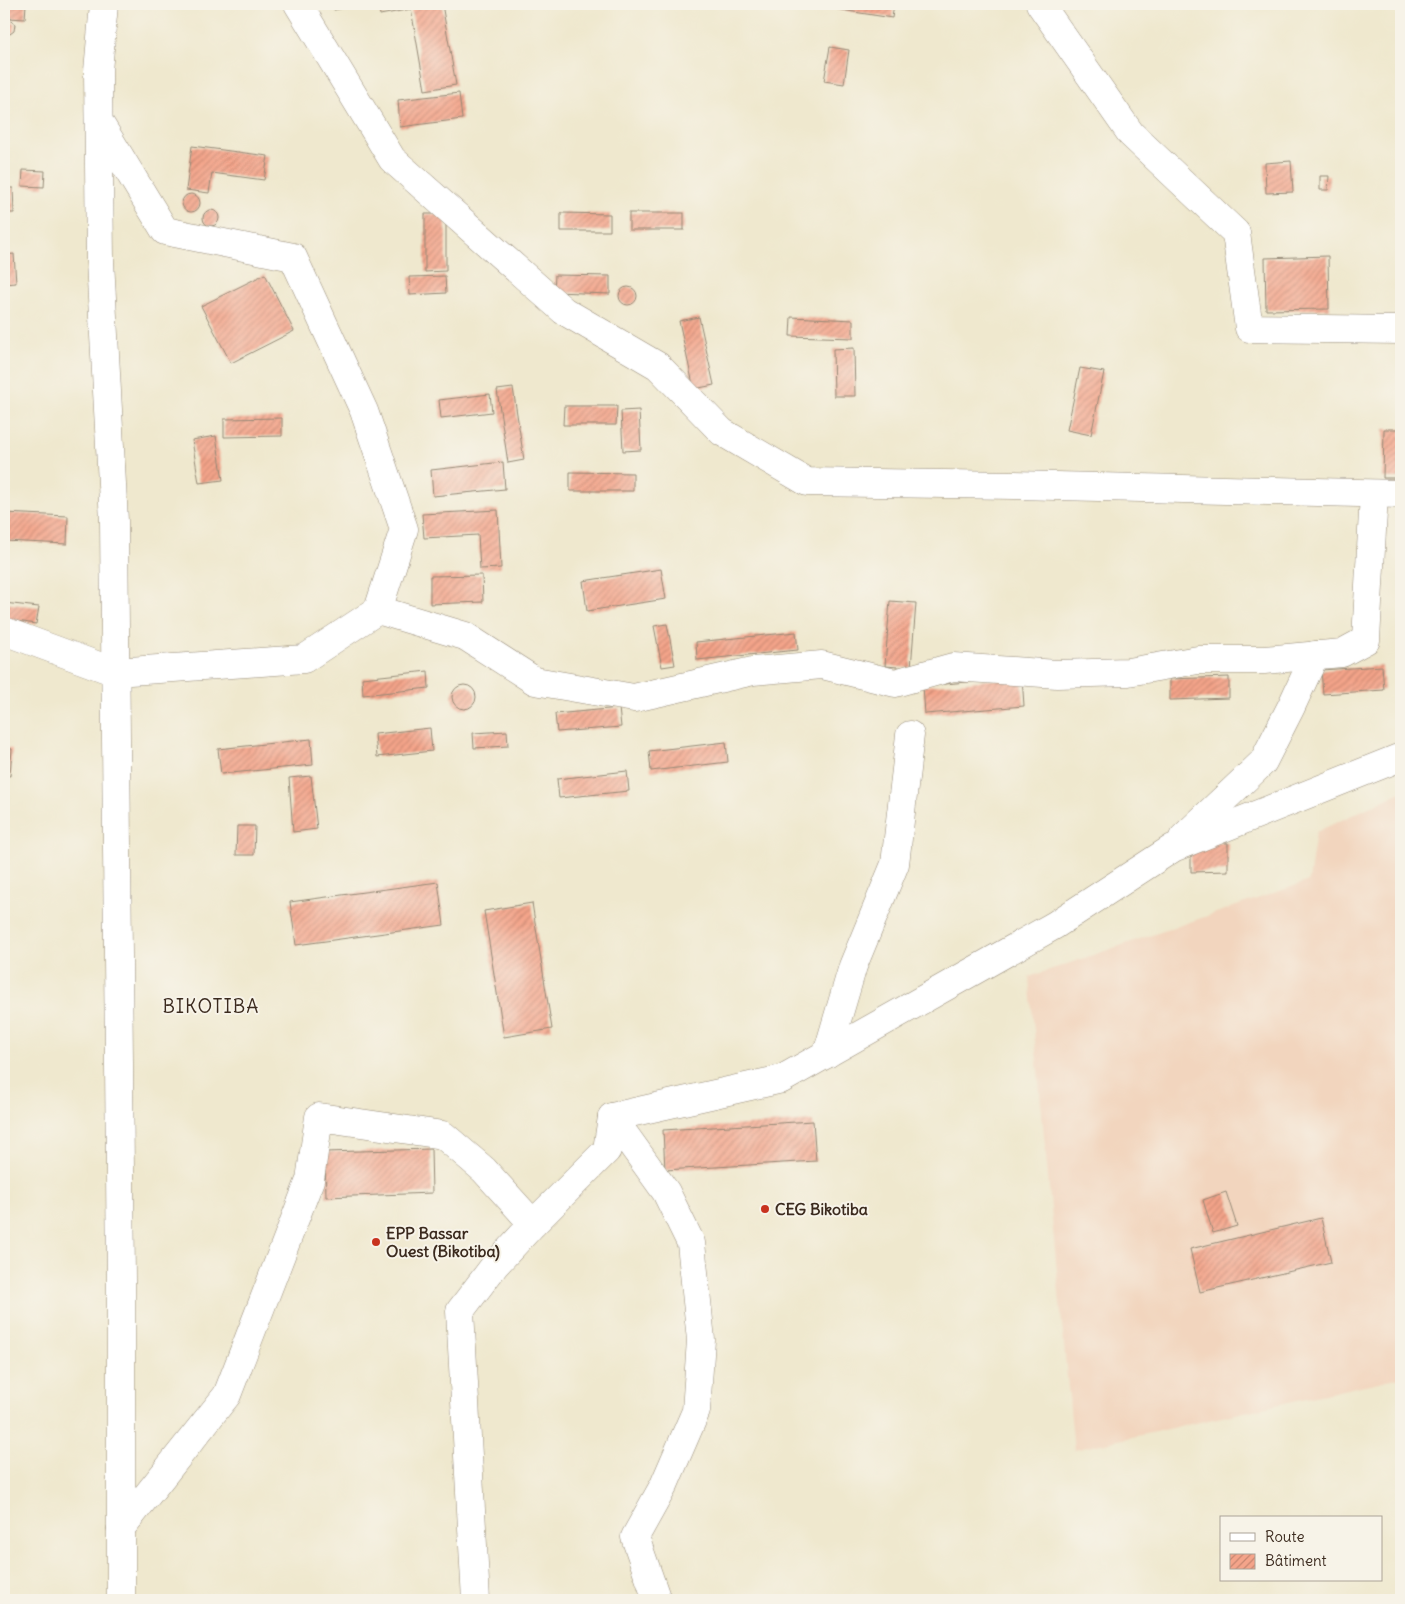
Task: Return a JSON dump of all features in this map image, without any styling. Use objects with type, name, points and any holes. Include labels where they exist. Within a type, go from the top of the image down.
[{"type":"street","points":[[104,4],[98,71],[100,261],[114,521],[122,1600]]},
{"type":"street","points":[[298,4],[392,159],[564,311],[658,366],[722,432],[808,482],[1004,484],[1401,494]]},
{"type":"street","points":[[1040,4],[1131,134],[1236,233],[1249,328],[1401,330]]},
{"type":"street","points":[[4,631],[115,672],[304,659],[378,610],[404,529],[364,411],[294,257],[165,231],[99,122]]},
{"type":"street","points":[[378,610],[465,636],[535,681],[634,698],[752,671],[822,665],[895,683],[953,667],[1058,674],[1128,672],[1198,660],[1264,660],[1342,653],[1366,640],[1374,494]]},
{"type":"street","points":[[612,1117],[782,1079],[1055,925],[1173,848],[1262,762],[1292,707],[1315,655]]},
{"type":"street","points":[[827,1054],[854,966],[895,864],[910,735]]},
{"type":"street","points":[[1173,848],[1401,757]]},
{"type":"street","points":[[476,1600],[460,1311],[495,1265],[607,1150],[612,1117]]},
{"type":"street","points":[[612,1117],[666,1192],[691,1243],[701,1340],[696,1411],[664,1486],[634,1537],[657,1600]]},
{"type":"street","points":[[121,1528],[227,1395],[310,1180],[319,1118],[443,1135],[484,1170],[533,1224]]},
{"type":"shaded area","points":[[1401,792],[1401,1377],[1074,1450],[1029,977],[1309,881],[1316,832]]},
{"type":"building","points":[[9,4],[26,4],[25,19],[9,18]]},
{"type":"building","points":[[333,4],[360,4],[360,5],[334,10]]},
{"type":"building","points":[[378,4],[442,4],[456,85],[425,90],[411,9],[380,15]]},
{"type":"building","points":[[835,4],[894,4],[892,18],[835,9]]},
{"type":"building","points":[[4,19],[8,19],[15,24],[14,31],[10,34],[4,33]]},
{"type":"building","points":[[830,47],[849,50],[844,84],[824,81]]},
{"type":"building","points":[[459,93],[462,119],[400,127],[398,100]]},
{"type":"building","points":[[192,146],[268,156],[264,180],[212,173],[209,193],[186,190]]},
{"type":"building","points":[[1291,161],[1293,192],[1266,193],[1265,163]]},
{"type":"building","points":[[23,170],[45,171],[44,187],[22,186]]},
{"type":"building","points":[[1320,176],[1329,176],[1328,190],[1320,190]]},
{"type":"building","points":[[4,188],[13,188],[14,213],[4,213]]},
{"type":"building","points":[[187,194],[195,194],[200,199],[198,210],[187,212],[182,207],[182,199]]},
{"type":"building","points":[[211,210],[217,212],[219,218],[217,224],[211,226],[205,224],[203,218],[205,212]]},
{"type":"building","points":[[561,213],[610,214],[610,231],[561,231]]},
{"type":"building","points":[[629,213],[684,213],[684,230],[629,230]]},
{"type":"building","points":[[425,214],[446,214],[446,271],[425,272]]},
{"type":"building","points":[[14,254],[16,283],[4,284],[4,255]]},
{"type":"building","points":[[1328,256],[1329,309],[1266,310],[1265,258]]},
{"type":"building","points":[[265,274],[294,331],[231,363],[201,306]]},
{"type":"building","points":[[555,275],[610,276],[610,294],[554,292]]},
{"type":"building","points":[[445,276],[446,293],[410,295],[409,277]]},
{"type":"building","points":[[628,287],[636,292],[637,296],[632,304],[628,305],[620,300],[619,296],[624,288]]},
{"type":"building","points":[[699,317],[714,385],[694,389],[679,321]]},
{"type":"building","points":[[791,317],[853,320],[853,338],[790,336]]},
{"type":"building","points":[[854,348],[855,396],[834,396],[833,349]]},
{"type":"building","points":[[1080,368],[1104,372],[1091,435],[1067,430]]},
{"type":"building","points":[[513,388],[524,460],[508,463],[497,390]]},
{"type":"building","points":[[490,394],[492,412],[441,418],[439,400]]},
{"type":"building","points":[[564,406],[617,406],[616,425],[563,425]]},
{"type":"building","points":[[639,410],[641,450],[623,451],[621,411]]},
{"type":"building","points":[[282,418],[282,436],[224,437],[224,419]]},
{"type":"building","points":[[1384,429],[1401,429],[1401,478],[1383,478]]},
{"type":"building","points":[[216,436],[223,480],[199,483],[192,440]]},
{"type":"building","points":[[503,462],[505,489],[433,496],[431,470]]},
{"type":"building","points":[[570,472],[633,473],[633,491],[570,491]]},
{"type":"building","points":[[498,510],[501,568],[480,569],[478,535],[424,538],[422,514]]},
{"type":"building","points":[[4,513],[68,516],[67,544],[4,541]]},
{"type":"building","points":[[661,569],[666,599],[587,611],[583,581]]},
{"type":"building","points":[[482,575],[483,602],[430,604],[430,576]]},
{"type":"building","points":[[890,601],[916,603],[911,668],[885,666]]},
{"type":"building","points":[[4,603],[39,607],[36,624],[4,619]]},
{"type":"building","points":[[667,624],[675,665],[662,667],[654,626]]},
{"type":"building","points":[[796,632],[798,650],[697,660],[696,642]]},
{"type":"building","points":[[1382,666],[1384,690],[1323,694],[1321,670]]},
{"type":"building","points":[[428,671],[429,688],[363,695],[362,678]]},
{"type":"building","points":[[1022,677],[1024,706],[925,714],[923,686]]},
{"type":"building","points":[[1229,677],[1229,698],[1170,700],[1170,679]]},
{"type":"building","points":[[464,685],[473,688],[476,697],[473,706],[464,709],[455,706],[452,697],[455,688]]},
{"type":"building","points":[[619,708],[621,727],[557,732],[555,714]]},
{"type":"building","points":[[430,728],[432,751],[377,757],[375,734]]},
{"type":"building","points":[[507,731],[508,746],[474,748],[473,733]]},
{"type":"building","points":[[311,739],[313,765],[221,774],[218,749]]},
{"type":"building","points":[[726,742],[728,762],[651,771],[649,751]]},
{"type":"building","points":[[4,748],[12,749],[10,776],[4,775]]},
{"type":"building","points":[[627,771],[629,791],[559,798],[557,779]]},
{"type":"building","points":[[311,776],[317,829],[293,832],[289,778]]},
{"type":"building","points":[[237,826],[255,826],[254,855],[236,855]]},
{"type":"building","points":[[1191,843],[1228,843],[1228,871],[1191,872]]},
{"type":"building","points":[[438,882],[444,925],[296,945],[290,902]]},
{"type":"building","points":[[532,903],[552,1029],[504,1037],[484,911]]},
{"type":"building","points":[[813,1121],[816,1161],[665,1170],[663,1130]]},
{"type":"building","points":[[431,1149],[432,1193],[326,1197],[325,1152]]},
{"type":"building","points":[[1226,1192],[1237,1226],[1213,1233],[1203,1200]]},
{"type":"building","points":[[1321,1218],[1331,1262],[1200,1292],[1190,1249]]},
{"type":"place","name":"CEG Bikotiba","points":[[765,1209]]},
{"type":"place","name":"EPP Bassar Ouest (Bikotiba)","points":[[376,1242]]},
{"type":"district","name":"BIKOTIBA","points":[[211,1006]]}]
